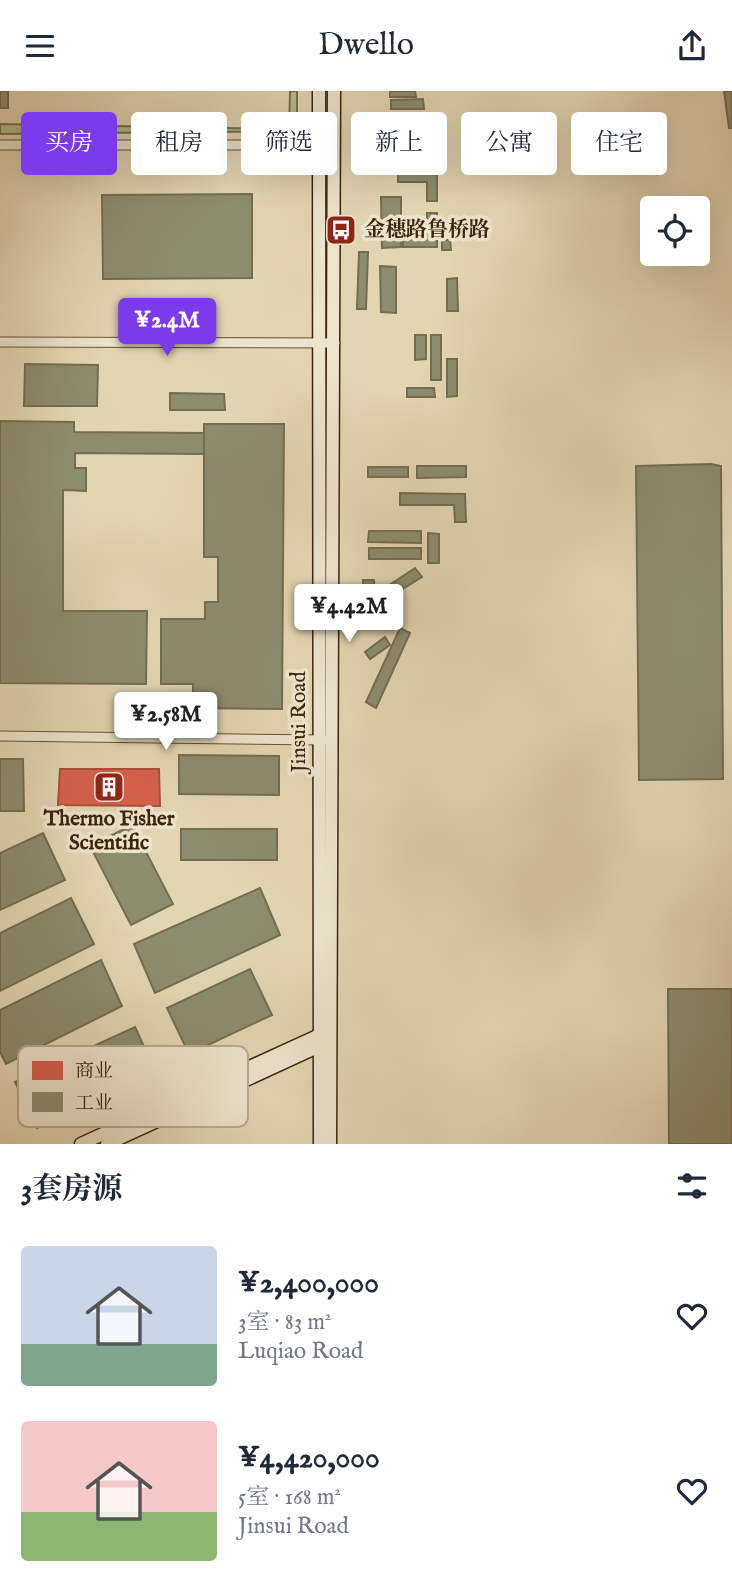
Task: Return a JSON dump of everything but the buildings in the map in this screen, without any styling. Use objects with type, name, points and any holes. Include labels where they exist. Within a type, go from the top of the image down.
[{"type":"street","name":"Jinsui Road","points":[[318,91],[318,112]]},
{"type":"street","name":"Jinsui Road","points":[[334,91],[334,112]]},
{"type":"street","points":[[0,145],[241,145]]},
{"type":"street","name":"Jinsui Road","points":[[318,175],[318,740],[330,1144]]},
{"type":"street","name":"Jinsui Road","points":[[320,1144],[332,740],[335,175]]},
{"type":"street","points":[[0,342],[335,344]]},
{"type":"street","points":[[0,736],[332,740]]},
{"type":"street","points":[[248,1071],[325,1038]]},
{"type":"street","points":[[248,1075],[325,1038]]},
{"type":"street","points":[[80,1144],[119,1127]]},
{"type":"street","points":[[107,1144],[142,1127]]},
{"type":"green space","points":[[290,91],[297,91],[297,112],[289,112]]},
{"type":"green space","points":[[0,124],[21,124],[21,134],[0,134]]},
{"type":"green space","points":[[117,126],[131,126],[131,133],[117,133]]},
{"type":"green space","points":[[227,128],[241,128],[241,132],[227,132]]},
{"type":"place","name":"金穗路鲁桥路","points":[[341,230]]},
{"type":"place","name":"Thermo Fisher Scientific","points":[[109,787]]}]
